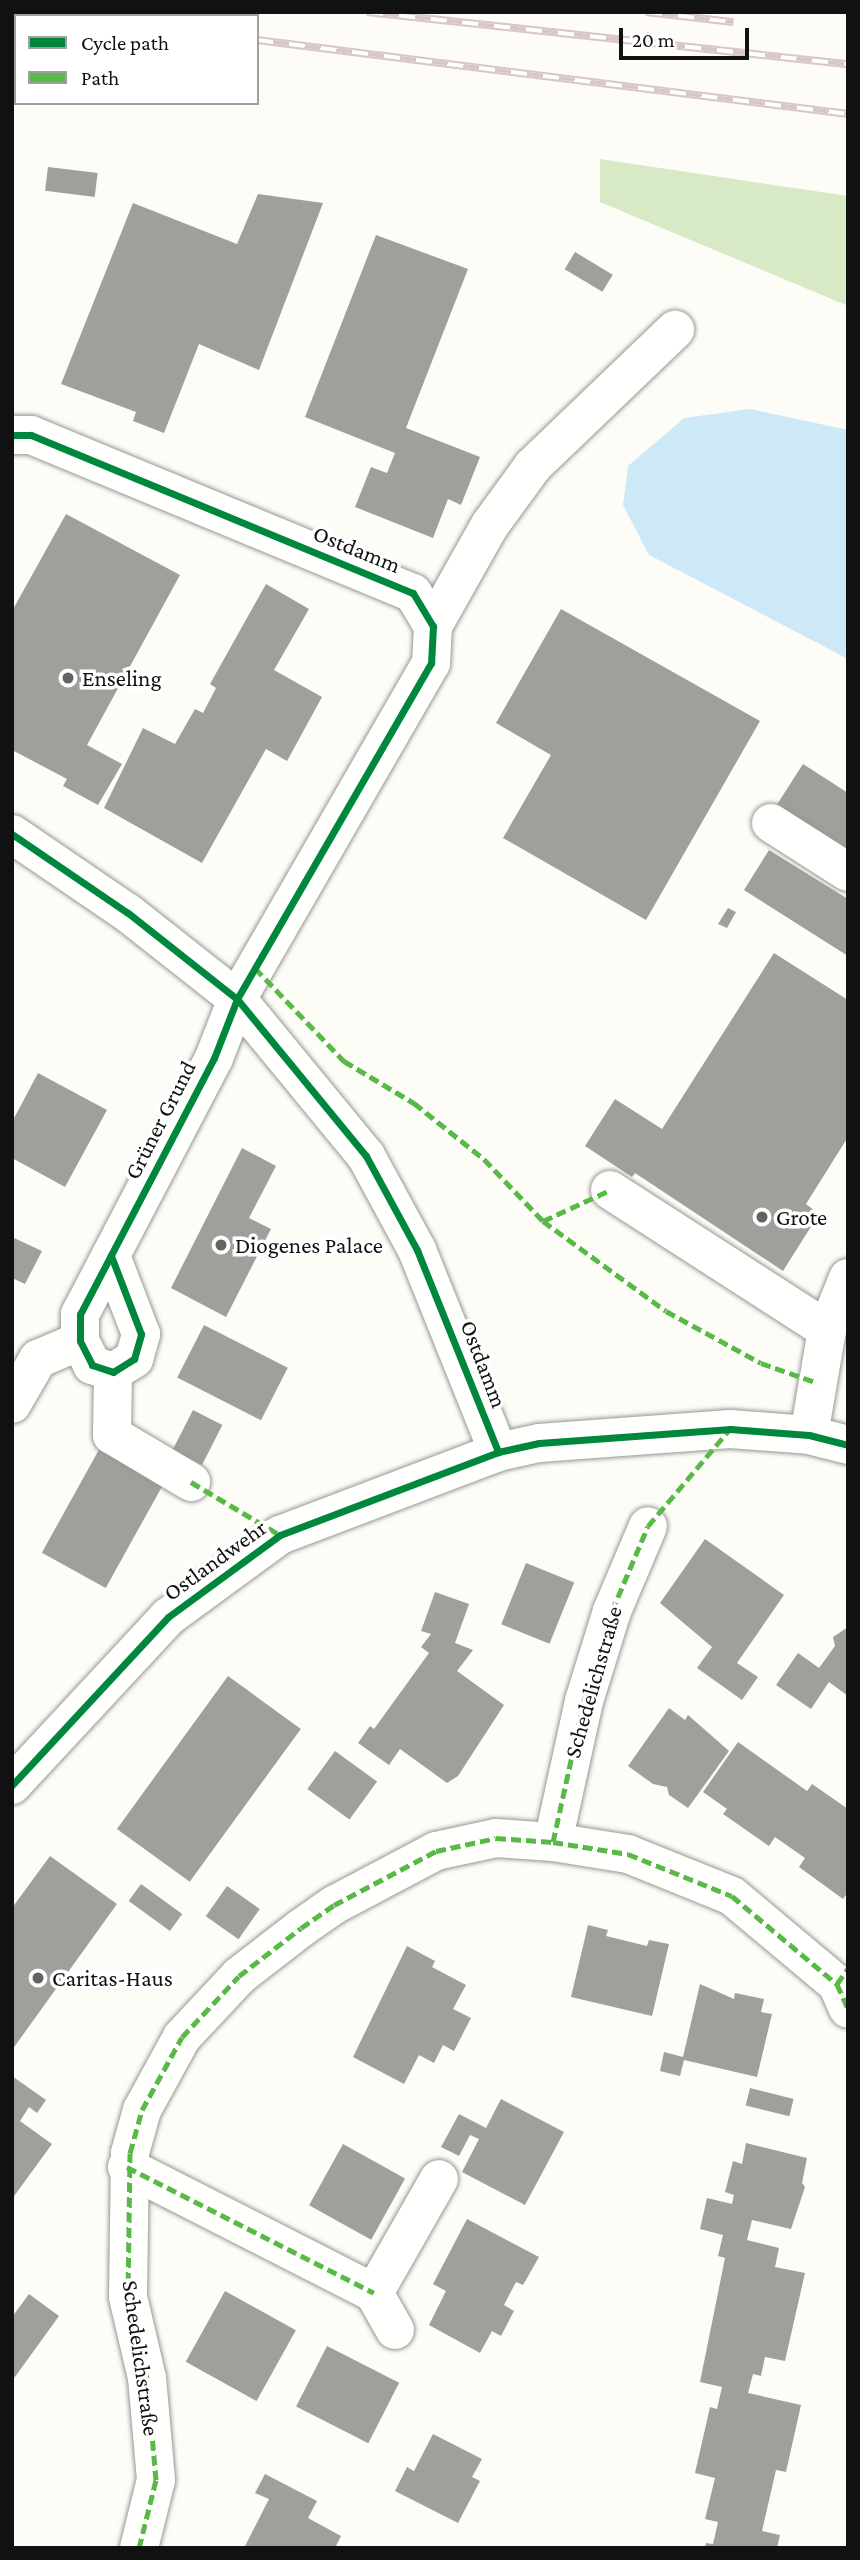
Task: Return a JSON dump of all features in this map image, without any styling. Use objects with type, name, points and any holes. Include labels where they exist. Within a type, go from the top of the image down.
[{"type":"street","points":[[237,999],[431,663],[433,625],[490,525],[533,466],[675,330]]},
{"type":"street","name":"Ostdamm","points":[[12,435],[31,435],[413,593],[433,625]]},
{"type":"street","points":[[771,823],[848,872]]},
{"type":"street","name":"Ostdamm","points":[[12,834],[99,891],[237,999],[366,1156],[418,1251],[498,1452]]},
{"type":"street","name":"Grüner Grund","points":[[80,1341],[80,1314],[214,1058],[237,999]]},
{"type":"street","points":[[610,1190],[827,1331]]},
{"type":"street","points":[[111,1256],[141,1334],[134,1359],[113,1372]]},
{"type":"street","points":[[809,1435],[827,1331],[848,1278]]},
{"type":"street","points":[[12,1404],[38,1359],[80,1341],[92,1365],[113,1372]]},
{"type":"street","points":[[113,1372],[113,1435],[191,1482]]},
{"type":"street","points":[[498,1452],[539,1443],[730,1429],[809,1435],[848,1445]]},
{"type":"street","name":"Ostlandwehr","points":[[12,1785],[168,1617],[280,1535],[498,1452]]},
{"type":"street","name":"Schedelichstraße","points":[[553,1842],[584,1701],[612,1611],[648,1526]]},
{"type":"street","name":"Schedelichstraße","points":[[139,2548],[156,2480],[147,2378],[128,2297],[127,2167],[142,2110],[182,2037],[239,1976],[334,1905],[436,1852],[496,1838],[553,1842],[628,1854],[732,1896],[844,1987]]},
{"type":"street","points":[[127,2167],[374,2292],[394,2330]]},
{"type":"street","points":[[374,2292],[439,2179]]},
{"type":"green space","points":[[600,159],[848,196],[848,306],[600,202]]},
{"type":"water","points":[[750,409],[848,430],[848,659],[649,555],[623,505],[628,466],[684,418]]},
{"type":"building","points":[[48,167],[98,173],[95,197],[45,191]]},
{"type":"building","points":[[258,194],[323,203],[259,370],[199,344],[164,433],[133,421],[136,412],[61,384],[133,203],[237,244]]},
{"type":"building","points":[[376,235],[468,269],[406,428],[480,457],[461,505],[448,499],[433,538],[355,507],[371,467],[387,473],[395,453],[305,417]]},
{"type":"building","points":[[575,252],[613,275],[602,292],[565,269]]},
{"type":"building","name":"Enseling","points":[[66,514],[180,575],[87,745],[122,764],[98,805],[63,786],[67,779],[12,750],[12,611]]},
{"type":"building","points":[[266,584],[309,609],[274,670],[322,697],[287,761],[266,749],[202,863],[104,808],[143,728],[175,744],[195,709],[203,713],[216,688],[210,684]]},
{"type":"building","points":[[561,609],[760,721],[646,920],[503,838],[551,755],[496,723]]},
{"type":"building","points":[[803,764],[848,793],[848,851],[776,806]]},
{"type":"building","points":[[769,850],[848,899],[848,956],[744,890]]},
{"type":"building","points":[[728,908],[736,912],[727,928],[718,924]]},
{"type":"building","points":[[774,953],[848,1000],[848,1137],[806,1204],[819,1214],[783,1271],[635,1173],[632,1177],[585,1146],[615,1099],[662,1129]]},
{"type":"building","points":[[38,1073],[107,1110],[65,1187],[12,1158],[12,1122]]},
{"type":"building","points":[[242,1148],[276,1166],[249,1218],[271,1229],[226,1317],[171,1288]]},
{"type":"building","points":[[12,1237],[42,1251],[25,1284],[12,1278]]},
{"type":"building","points":[[204,1325],[288,1368],[261,1420],[177,1378]]},
{"type":"building","points":[[193,1410],[222,1425],[202,1465],[173,1450]]},
{"type":"building","points":[[101,1446],[165,1481],[106,1588],[42,1553]]},
{"type":"building","points":[[705,1539],[784,1595],[737,1663],[758,1677],[742,1700],[697,1668],[712,1647],[660,1603]]},
{"type":"building","points":[[526,1563],[574,1582],[549,1644],[501,1624]]},
{"type":"building","points":[[435,1592],[469,1604],[455,1643],[473,1650],[457,1671],[504,1705],[458,1776],[447,1783],[400,1749],[389,1765],[358,1743],[370,1726],[374,1729],[429,1653],[421,1647],[431,1634],[421,1631]]},
{"type":"building","points":[[848,1627],[848,1696],[829,1682],[811,1709],[776,1685],[798,1653],[819,1668],[835,1646],[833,1637]]},
{"type":"building","points":[[228,1676],[301,1729],[190,1882],[117,1829]]},
{"type":"building","points":[[669,1708],[685,1720],[688,1715],[729,1751],[688,1808],[669,1795],[667,1787],[653,1784],[628,1766]]},
{"type":"building","points":[[738,1742],[807,1791],[812,1784],[848,1809],[848,1892],[843,1899],[799,1867],[805,1858],[775,1837],[769,1846],[723,1814],[727,1809],[703,1792]]},
{"type":"building","points":[[335,1751],[377,1782],[349,1820],[307,1789]]},
{"type":"building","name":"Caritas-Haus","points":[[50,1856],[117,1904],[12,2050],[12,1908]]},
{"type":"building","points":[[141,1884],[182,1914],[170,1931],[129,1901]]},
{"type":"building","points":[[227,1886],[260,1909],[239,1939],[206,1916]]},
{"type":"building","points":[[588,1925],[608,1930],[606,1936],[647,1946],[649,1940],[669,1944],[652,2016],[571,1997]]},
{"type":"building","points":[[407,1946],[435,1961],[432,1967],[466,1985],[453,2009],[471,2018],[454,2051],[443,2045],[434,2063],[419,2055],[404,2084],[353,2057]]},
{"type":"building","points":[[700,1984],[734,1999],[735,1993],[764,1999],[761,2012],[772,2014],[757,2077],[684,2060],[680,2076],[660,2071],[664,2052],[683,2057]]},
{"type":"building","points":[[12,2076],[46,2100],[37,2113],[29,2107],[20,2121],[52,2144],[12,2199]]},
{"type":"building","points":[[750,2088],[794,2099],[789,2116],[746,2105]]},
{"type":"building","points":[[501,2099],[564,2132],[525,2205],[462,2172],[479,2139],[470,2135],[459,2156],[441,2147],[459,2114],[486,2128]]},
{"type":"building","points":[[746,2143],[807,2158],[802,2183],[805,2187],[791,2229],[752,2220],[747,2240],[779,2248],[775,2267],[805,2273],[785,2361],[765,2357],[761,2376],[753,2374],[748,2393],[801,2405],[786,2472],[776,2470],[762,2531],[780,2535],[777,2548],[705,2548],[706,2543],[713,2544],[718,2522],[705,2519],[715,2478],[695,2473],[710,2407],[717,2409],[722,2387],[700,2382],[725,2258],[718,2256],[723,2235],[700,2229],[707,2198],[732,2204],[734,2195],[725,2192],[733,2161],[742,2164]]},
{"type":"building","points":[[343,2144],[405,2178],[371,2240],[309,2205]]},
{"type":"building","points":[[467,2219],[539,2257],[523,2285],[516,2282],[504,2305],[514,2311],[501,2336],[492,2331],[480,2353],[429,2325],[446,2291],[433,2284]]},
{"type":"building","points":[[225,2291],[296,2330],[257,2401],[186,2362]]},
{"type":"building","points":[[29,2294],[59,2316],[12,2381],[12,2317]]},
{"type":"building","points":[[327,2346],[399,2383],[368,2443],[296,2407]]},
{"type":"building","points":[[433,2434],[482,2459],[472,2477],[480,2481],[458,2523],[395,2491],[407,2467],[414,2471]]},
{"type":"building","points":[[265,2474],[317,2501],[308,2518],[341,2536],[335,2548],[244,2548],[269,2499],[255,2493]]},
{"type":"railway","points":[[46,12],[58,14]]},
{"type":"railway","points":[[367,12],[848,64]]},
{"type":"railway","points":[[646,12],[733,22]]},
{"type":"railway","points":[[259,40],[848,114]]},
{"type":"marked path","points":[[255,968],[344,1061],[414,1103],[484,1159],[543,1221],[666,1311],[761,1363],[818,1383]]},
{"type":"marked path","points":[[543,1221],[610,1190]]},
{"type":"marked path","points":[[553,1842],[584,1701],[612,1611],[648,1526],[730,1429]]},
{"type":"marked path","points":[[191,1482],[280,1535]]},
{"type":"marked path","points":[[139,2548],[156,2480],[147,2378],[128,2297],[130,2153],[142,2110],[182,2037],[239,1976],[301,1928],[334,1905],[436,1851],[496,1838],[553,1842],[628,1854],[732,1896],[837,1984],[848,2009]]},
{"type":"marked path","points":[[837,1984],[848,1968]]},
{"type":"marked path","points":[[127,2167],[374,2293]]},
{"type":"cycle path","points":[[12,435],[31,435],[413,593],[433,626],[431,663],[237,999],[214,1058],[80,1314],[80,1341],[92,1365],[113,1372],[134,1359],[141,1334],[111,1256]]},
{"type":"cycle path","points":[[12,834],[128,913],[237,999],[366,1156],[417,1250],[498,1452]]},
{"type":"cycle path","points":[[12,1785],[168,1617],[280,1535],[498,1452],[539,1443],[730,1429],[809,1435],[848,1445]]},
{"type":"place","name":"Enseling","points":[[68,678]]},
{"type":"place","name":"Grote","points":[[762,1217]]},
{"type":"place","name":"Diogenes Palace","points":[[221,1245]]},
{"type":"place","name":"Caritas-Haus","points":[[38,1978]]}]
